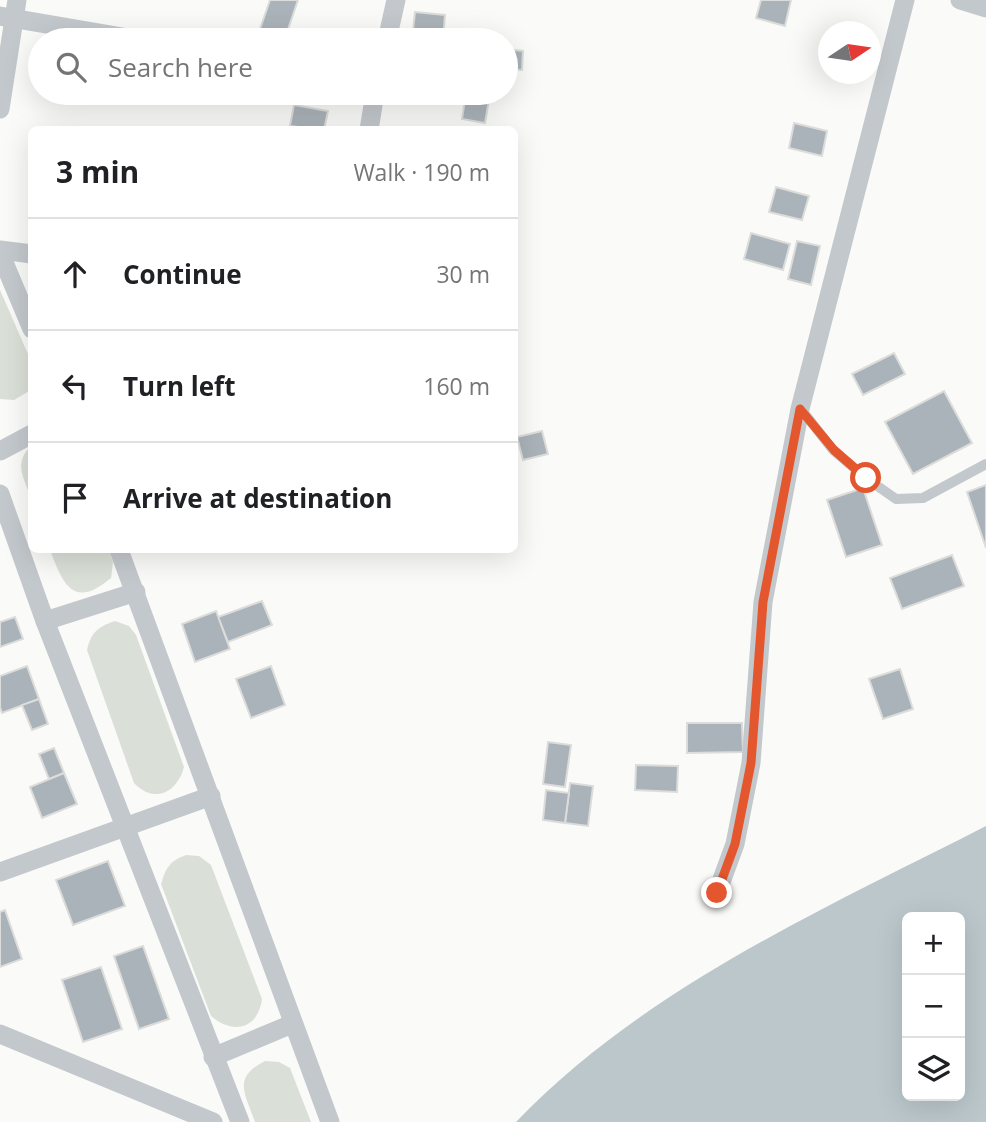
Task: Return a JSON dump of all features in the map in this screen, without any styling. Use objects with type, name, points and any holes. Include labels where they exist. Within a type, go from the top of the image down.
[{"type":"street","points":[[390,28],[396,0]]},
{"type":"street","points":[[717,893],[735,844],[751,763],[763,602],[800,409],[905,0]]},
{"type":"street","points":[[960,0],[986,8]]},
{"type":"street","points":[[0,109],[11,11],[86,28]]},
{"type":"street","points":[[370,126],[373,105]]},
{"type":"street","points":[[28,254],[0,252],[28,320]]},
{"type":"street","points":[[0,451],[28,436]]},
{"type":"street","points":[[0,494],[46,621],[240,1122]]},
{"type":"street","points":[[120,553],[330,1122]]},
{"type":"street","points":[[46,621],[136,592]]},
{"type":"street","points":[[0,872],[211,796]]},
{"type":"street","points":[[213,1056],[292,1024]]},
{"type":"street","points":[[0,1034],[213,1122]]},
{"type":"lane","points":[[800,409],[834,450],[866,478],[896,499],[923,498],[986,464]]},
{"type":"shaded area","points":[[0,290],[28,354],[28,392],[14,400],[0,399]]},
{"type":"shaded area","points":[[28,450],[28,490],[21,465]]},
{"type":"shaded area","points":[[51,553],[110,553],[113,562],[111,578],[87,592],[71,589]]},
{"type":"shaded area","points":[[115,621],[129,626],[136,635],[184,767],[176,783],[164,793],[149,793],[134,783],[87,650],[96,631]]},
{"type":"shaded area","points":[[986,826],[986,1122],[516,1122],[567,1074],[621,1031],[679,991],[799,921]]},
{"type":"shaded area","points":[[186,855],[199,856],[211,865],[262,999],[255,1017],[243,1026],[228,1026],[211,1016],[161,884],[169,865]]},
{"type":"shaded area","points":[[265,1061],[279,1062],[290,1068],[311,1122],[255,1122],[245,1094],[245,1080],[255,1067]]},
{"type":"building","points":[[270,0],[298,0],[288,28],[260,28]]},
{"type":"building","points":[[761,0],[791,0],[785,26],[756,18]]},
{"type":"building","points":[[415,12],[445,15],[444,28],[413,28]]},
{"type":"building","points":[[518,50],[523,51],[522,70],[518,70]]},
{"type":"building","points":[[294,105],[328,111],[325,126],[290,126]]},
{"type":"building","points":[[464,105],[488,105],[485,123],[462,119]]},
{"type":"building","points":[[794,123],[827,131],[822,156],[789,148]]},
{"type":"building","points":[[776,187],[809,196],[802,220],[769,212]]},
{"type":"building","points":[[751,233],[790,244],[783,270],[744,259]]},
{"type":"building","points":[[797,241],[820,246],[811,285],[788,279]]},
{"type":"building","points":[[894,353],[905,374],[863,395],[852,374]]},
{"type":"building","points":[[944,391],[972,443],[913,474],[885,422]]},
{"type":"building","points":[[542,431],[548,454],[523,460],[518,437]]},
{"type":"building","points":[[986,485],[986,548],[967,492]]},
{"type":"building","points":[[863,488],[882,545],[846,557],[827,500]]},
{"type":"building","points":[[952,555],[964,586],[902,609],[890,578]]},
{"type":"building","points":[[262,601],[272,625],[228,642],[218,617]]},
{"type":"building","points":[[216,611],[230,649],[195,662],[182,624]]},
{"type":"building","points":[[15,617],[23,639],[0,647],[0,622]]},
{"type":"building","points":[[27,666],[39,699],[2,713],[0,676]]},
{"type":"building","points":[[271,666],[285,705],[251,718],[236,679]]},
{"type":"building","points":[[900,669],[913,709],[883,719],[869,679]]},
{"type":"building","points":[[39,699],[48,724],[32,730],[22,705]]},
{"type":"building","points":[[687,723],[742,723],[743,752],[687,753]]},
{"type":"building","points":[[548,742],[571,745],[565,787],[543,784]]},
{"type":"building","points":[[54,748],[64,773],[49,779],[39,754]]},
{"type":"building","points":[[636,765],[678,766],[677,792],[635,790]]},
{"type":"building","points":[[64,773],[77,804],[42,818],[30,787]]},
{"type":"building","points":[[570,783],[593,786],[588,826],[565,823]]},
{"type":"building","points":[[546,790],[569,793],[565,823],[543,820]]},
{"type":"building","points":[[108,861],[125,906],[73,925],[56,880]]},
{"type":"building","points":[[5,910],[22,959],[0,967],[0,912]]},
{"type":"building","points":[[143,946],[169,1019],[139,1029],[114,956]]},
{"type":"building","points":[[101,967],[122,1029],[83,1042],[62,980]]},
{"type":"route","points":[[717,893],[735,844],[751,763],[763,602],[800,409],[834,450],[866,478]]}]
